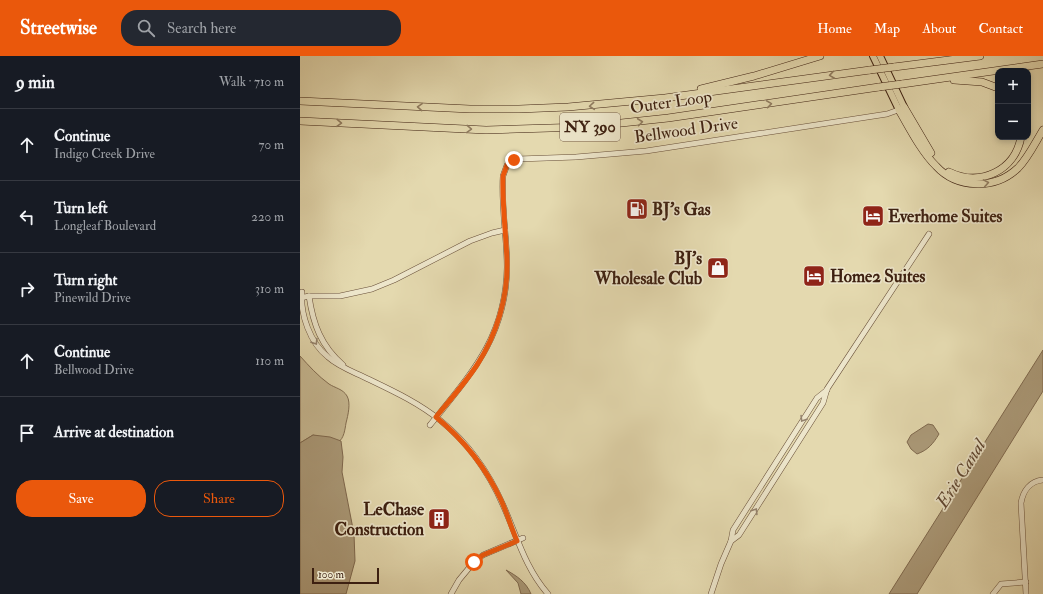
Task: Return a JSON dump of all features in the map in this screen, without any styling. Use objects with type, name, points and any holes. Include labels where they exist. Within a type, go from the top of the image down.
[{"type":"highway","points":[[665,98],[748,77],[820,56]]},
{"type":"highway","name":"Outer Loop","points":[[300,101],[443,108],[514,109],[590,106],[665,98],[980,56]]},
{"type":"highway","name":"Outer Loop","points":[[300,121],[470,129],[519,130],[584,127],[668,118],[1043,64]]},
{"type":"highway","points":[[926,80],[970,80],[995,87]]},
{"type":"highway","points":[[902,109],[923,150],[936,167],[949,177],[969,184],[990,183],[1012,173],[1025,159],[1043,130]]},
{"type":"highway","points":[[902,109],[936,160],[949,172],[963,177],[981,178],[1000,170],[1008,164],[1014,156],[1020,140]]},
{"type":"main road","points":[[873,56],[902,109]]},
{"type":"main road","points":[[880,56],[902,109]]},
{"type":"street","name":"Bellwood Drive","points":[[505,230],[503,176],[507,165],[514,160],[576,157],[651,150],[888,114],[902,109]]},
{"type":"street","points":[[430,425],[436,417],[477,365],[495,328],[502,305],[506,283],[507,261],[505,230],[494,232],[474,240],[394,280],[372,289],[340,296],[308,296],[301,294],[306,324],[317,345],[330,359],[408,398],[436,417],[463,442],[485,470],[501,500],[528,566],[548,594]]},
{"type":"street","points":[[711,594],[721,564],[731,541],[733,530],[817,398],[827,389],[929,234]]},
{"type":"street","points":[[308,296],[313,319],[320,336],[333,355],[352,371]]},
{"type":"street","points":[[731,541],[739,535],[823,403],[827,389]]},
{"type":"street","points":[[1026,594],[1021,503],[1025,490],[1036,480],[1043,480]]},
{"type":"street","points":[[451,594],[459,580],[474,562],[483,555],[523,538]]},
{"type":"street","points":[[993,594],[1001,584],[1026,582]]},
{"type":"shaded area","points":[[1043,350],[1043,391],[917,594],[889,594]]},
{"type":"shaded area","points":[[300,356],[321,378],[339,389],[347,396],[349,406],[348,416],[345,431],[338,442],[313,435],[300,443]]},
{"type":"shaded area","points":[[928,424],[933,425],[939,434],[930,446],[917,454],[911,449],[907,442],[911,435]]},
{"type":"shaded area","points":[[313,435],[330,437],[341,441],[343,457],[342,472],[354,534],[355,561],[346,594],[300,594],[300,443]]},
{"type":"shaded area","points":[[506,570],[521,580],[527,586],[531,594],[521,594],[518,583]]},
{"type":"place","name":"BJ's Gas","points":[[637,209]]},
{"type":"place","name":"Everhome Suites","points":[[873,216]]},
{"type":"place","name":"BJ's Wholesale Club","points":[[718,268]]},
{"type":"place","name":"Home2 Suites","points":[[814,276]]},
{"type":"place","name":"LeChase Construction","points":[[439,519]]},
{"type":"route","points":[[474,562],[483,555],[517,541],[506,511],[485,470],[463,442],[436,417],[468,378],[482,357],[490,341],[499,316],[504,299],[507,272],[502,182],[504,169],[514,160]]},
{"type":"water label","name":"Erie Canal","points":[[961,474]]}]
